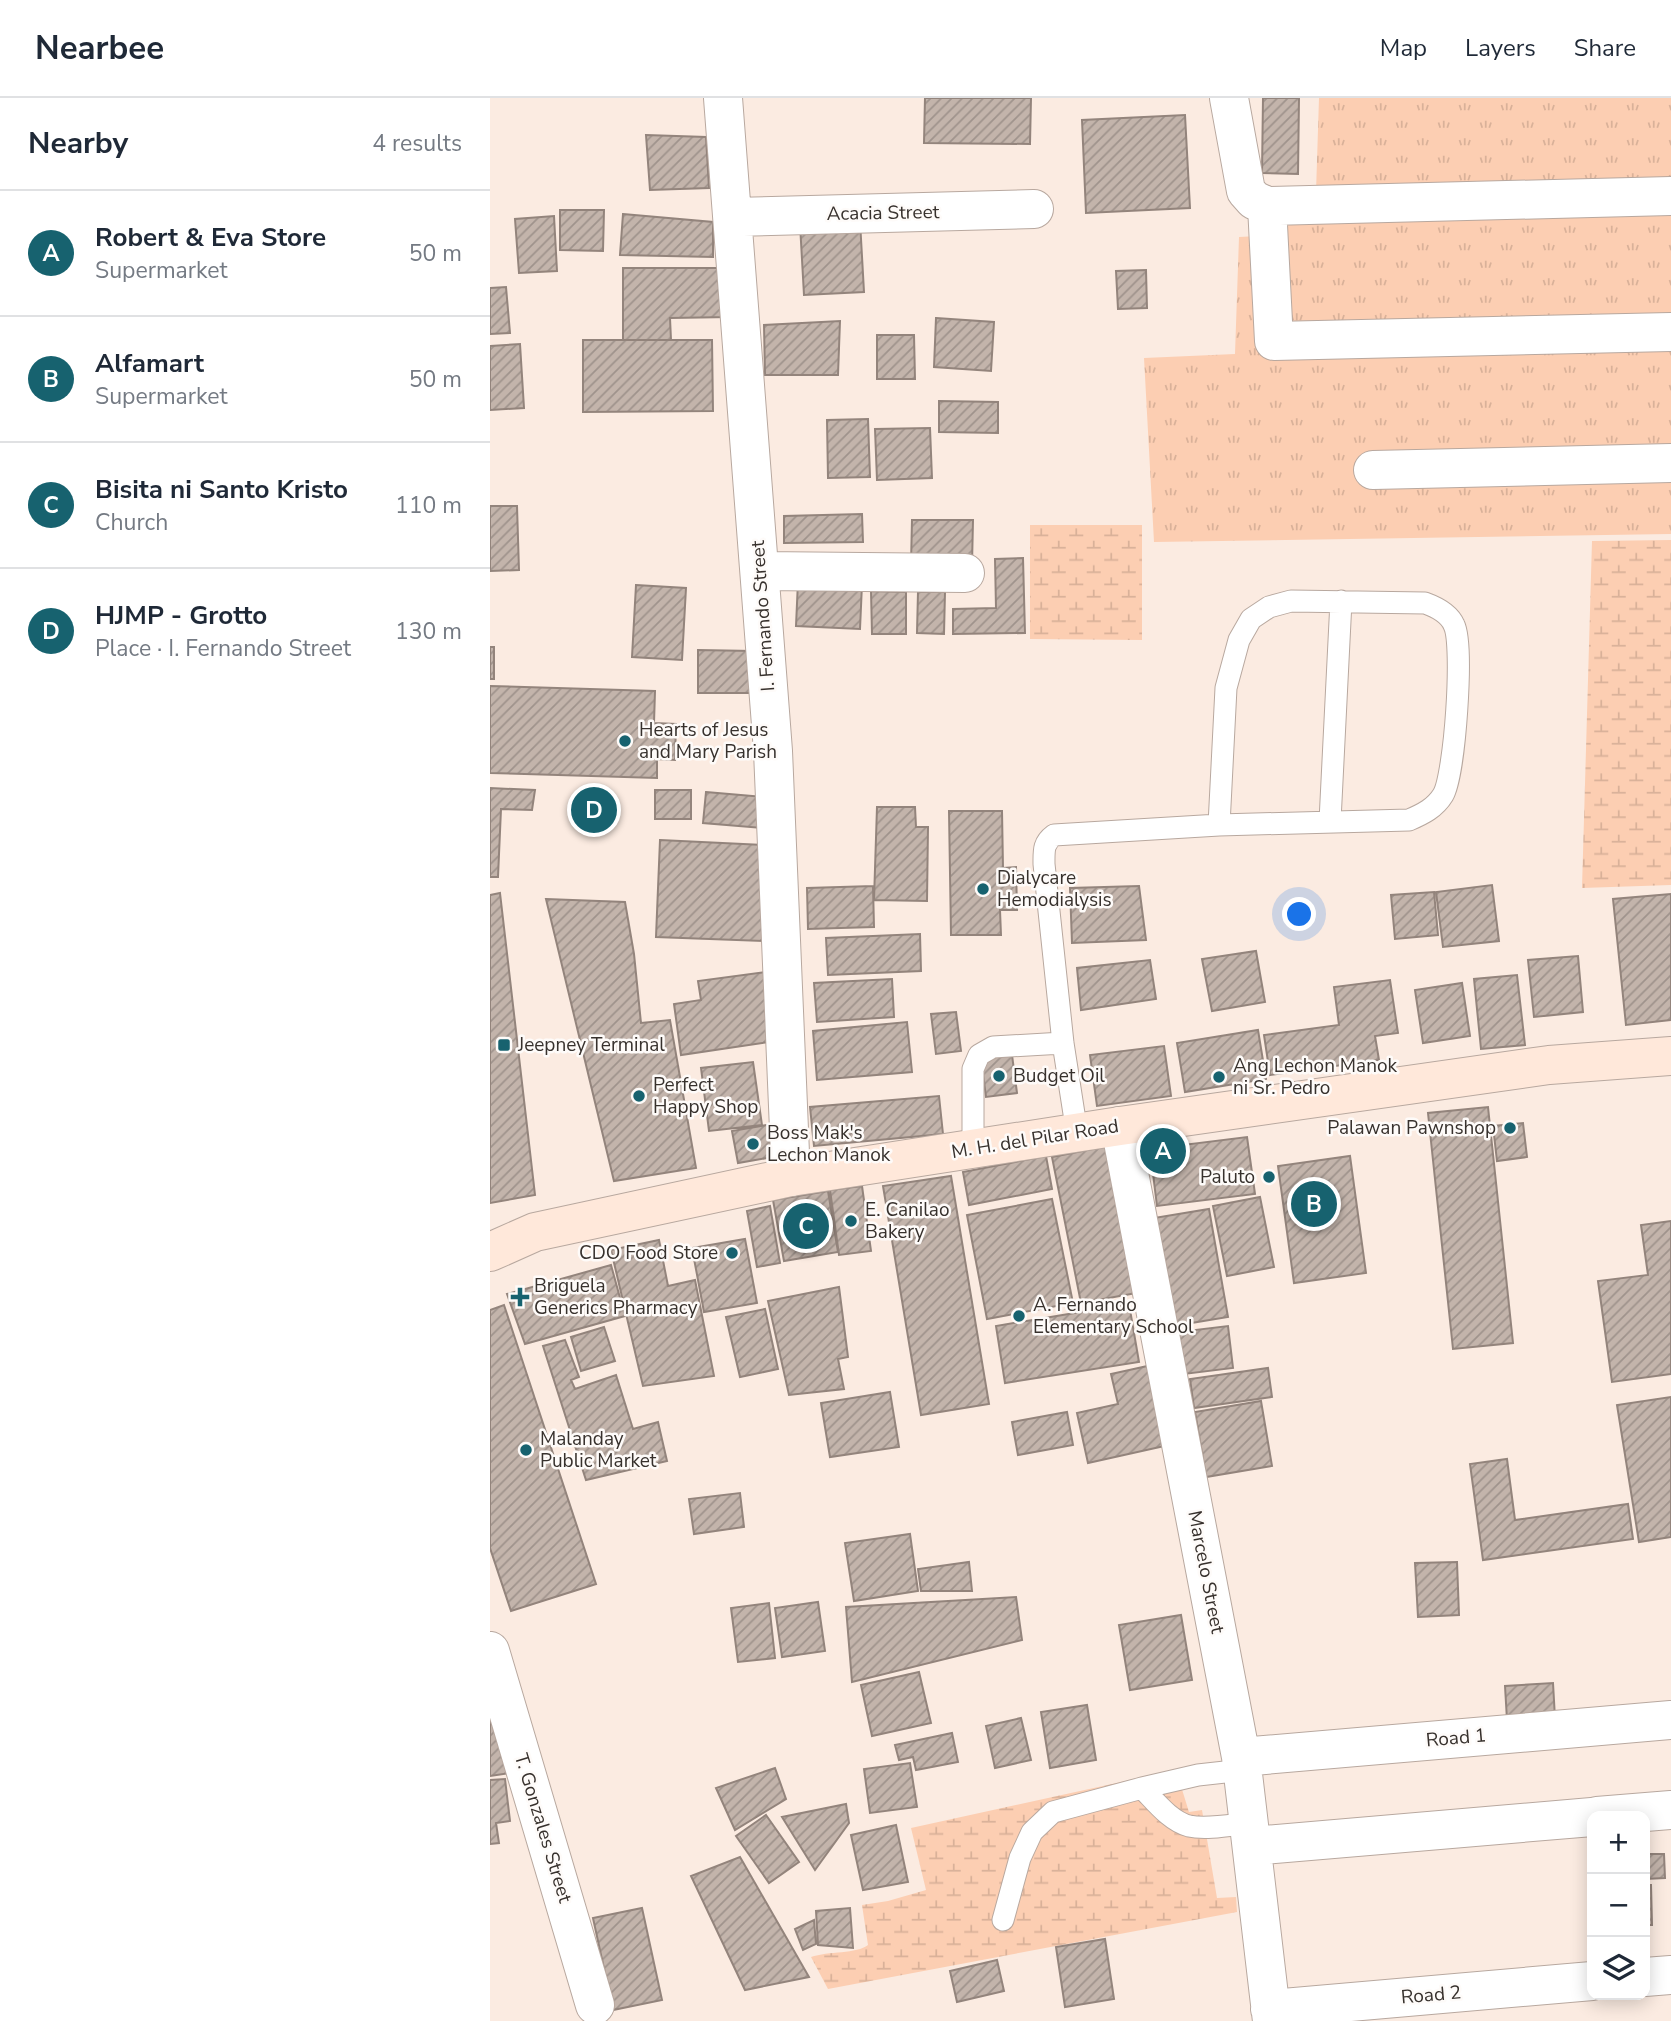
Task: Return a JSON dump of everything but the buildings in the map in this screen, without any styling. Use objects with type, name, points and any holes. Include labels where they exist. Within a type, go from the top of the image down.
[{"type":"main road","name":"M. H. del Pilar Road","points":[[490,1252],[536,1233],[792,1177],[1120,1126],[1549,1065],[1671,1056]]},
{"type":"street","name":"I. Fernando Street","points":[[723,98],[773,751],[792,1177]]},
{"type":"street","points":[[1229,98],[1246,191],[1254,200],[1267,206],[1671,196]]},
{"type":"street","points":[[1267,206],[1274,341],[1671,332]]},
{"type":"street","name":"Acacia Street","points":[[733,217],[1034,209]]},
{"type":"street","points":[[1373,470],[1671,463]]},
{"type":"street","points":[[760,571],[965,573]]},
{"type":"street","name":"Marcelo Street","points":[[1120,1126],[1242,1763],[1271,2015]]},
{"type":"street","name":"T. Gonzales Street","points":[[490,1651],[595,2005]]},
{"type":"street","name":"Road 1","points":[[1242,1763],[1671,1720]]},
{"type":"street","points":[[1650,1812],[1671,1810]]},
{"type":"street","points":[[1250,1835],[1587,1816]]},
{"type":"street","points":[[1650,1977],[1671,1975]]},
{"type":"street","name":"Road 2","points":[[1271,2015],[1587,1983]]},
{"type":"lane","points":[[1077,1133],[1063,1043],[1044,864],[1047,840],[1054,835],[1219,825],[1409,820],[1428,811],[1444,794],[1455,742],[1458,645],[1454,624],[1439,608],[1425,603],[1291,601],[1269,607],[1251,619],[1239,640],[1226,688],[1219,825]]},
{"type":"lane","points":[[1331,821],[1341,601]]},
{"type":"lane","points":[[973,1148],[973,1069],[979,1055],[993,1047],[1063,1043]]},
{"type":"lane","points":[[1003,1920],[1020,1858],[1032,1832],[1053,1812],[1242,1763]]},
{"type":"lane","points":[[1142,1788],[1170,1816],[1188,1825],[1216,1826],[1250,1835]]},
{"type":"green space","points":[[1319,98],[1671,98],[1671,187],[1316,192]]},
{"type":"green space","points":[[1671,209],[1671,534],[1154,542],[1144,358],[1235,354],[1239,237],[1276,235],[1303,214]]},
{"type":"green space","points":[[1030,525],[1142,525],[1142,640],[1030,639]]},
{"type":"green space","points":[[1671,540],[1671,885],[1582,888],[1592,541]]},
{"type":"green space","points":[[1176,1770],[1189,1812],[1202,1810],[1217,1898],[1236,1897],[1237,1912],[828,1989],[811,1957],[857,1950],[868,1945],[862,1905],[926,1890],[911,1828]]},
{"type":"place","name":"Hearts of Jesus and Mary Parish","points":[[625,741]]},
{"type":"place","name":"HJMP - Grotto","points":[[594,810]]},
{"type":"place","name":"Dialycare Hemodialysis","points":[[983,889]]},
{"type":"place","name":"Jeepney Terminal","points":[[504,1045]]},
{"type":"place","name":"Budget Oil","points":[[999,1076]]},
{"type":"place","name":"Ang Lechon Manok ni Sr. Pedro","points":[[1219,1077]]},
{"type":"place","name":"Perfect Happy Shop","points":[[639,1096]]},
{"type":"place","name":"Palawan Pawnshop","points":[[1510,1128]]},
{"type":"place","name":"Boss Mak's Lechon Manok","points":[[753,1144]]},
{"type":"place","name":"Robert & Eva Store","points":[[1163,1151]]},
{"type":"place","name":"Paluto","points":[[1269,1177]]},
{"type":"place","name":"Alfamart","points":[[1314,1204]]},
{"type":"place","name":"E. Canilao Bakery","points":[[851,1221]]},
{"type":"place","name":"Bisita ni Santo Kristo","points":[[806,1226]]},
{"type":"place","name":"CDO Food Store","points":[[732,1253]]},
{"type":"place","name":"Briguela Generics Pharmacy","points":[[520,1297]]},
{"type":"place","name":"A. Fernando Elementary School","points":[[1019,1316]]},
{"type":"place","name":"Malanday Public Market","points":[[526,1450]]}]
